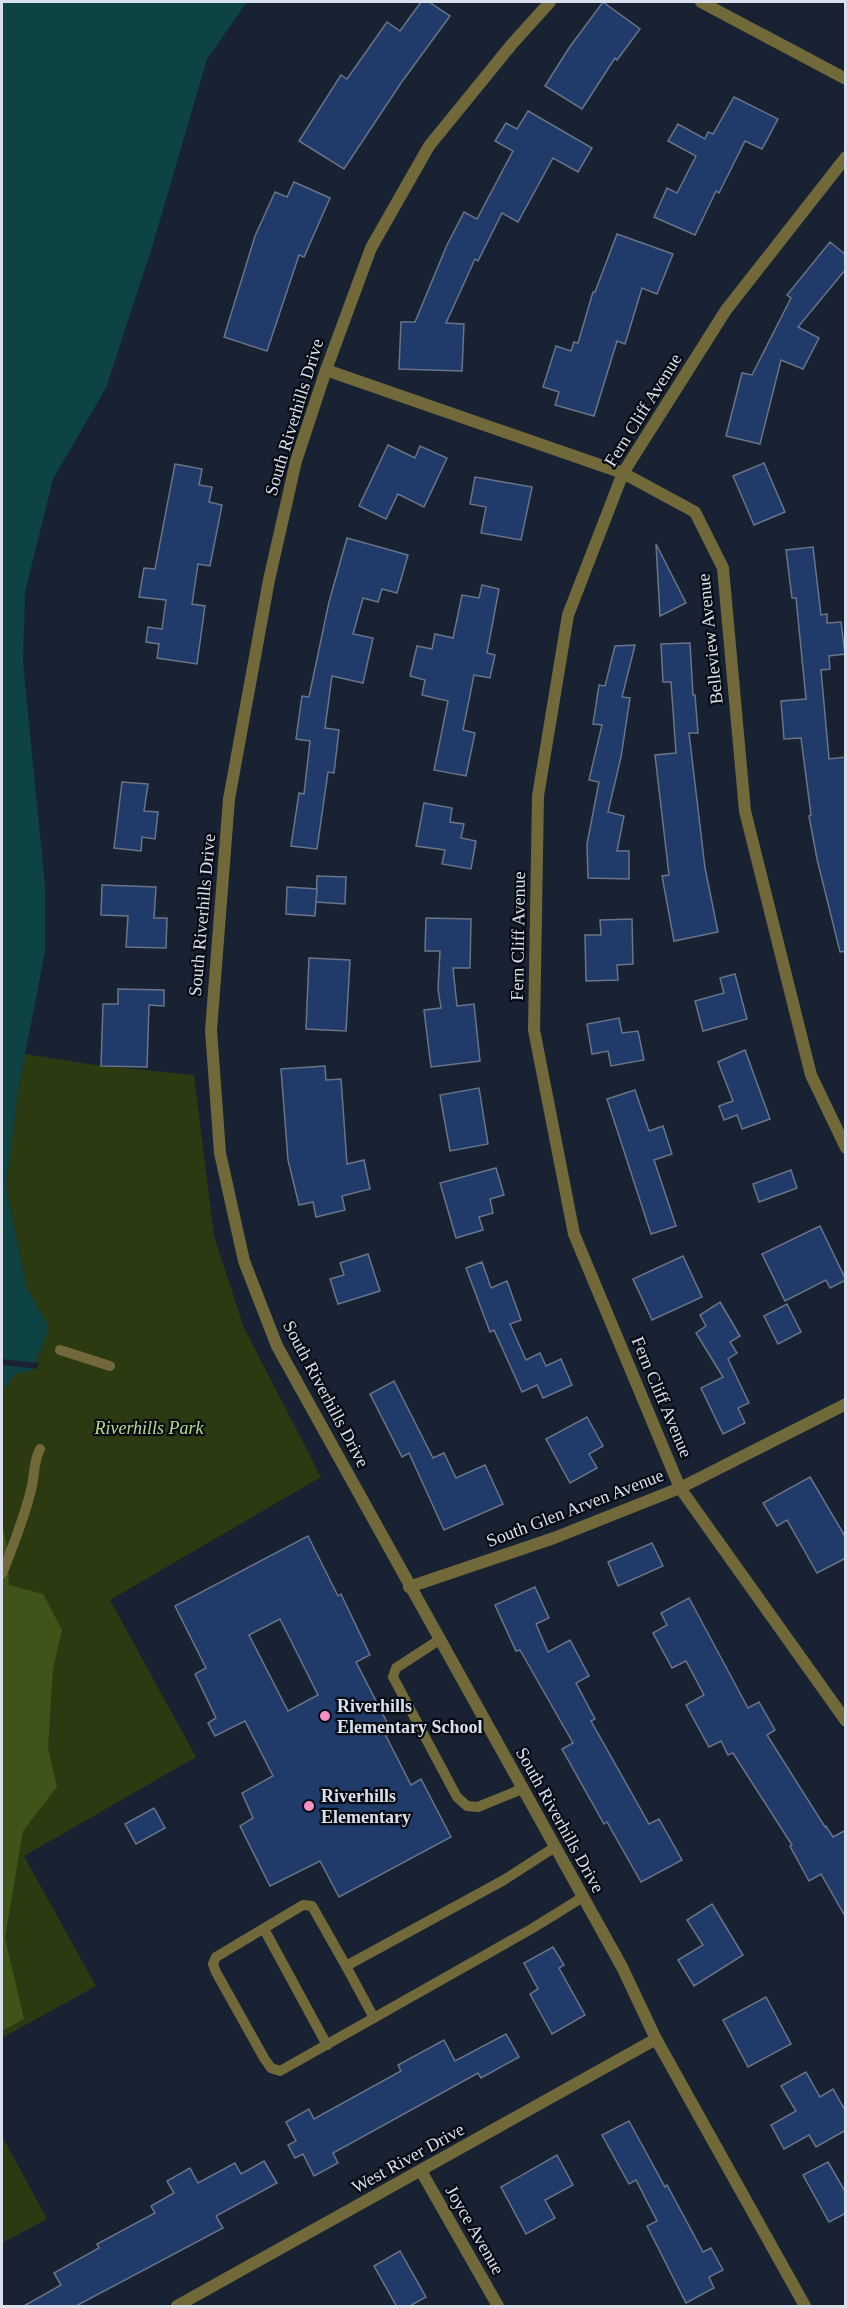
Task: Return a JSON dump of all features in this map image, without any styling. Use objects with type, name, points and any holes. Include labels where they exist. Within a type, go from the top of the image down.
[{"type":"street","name":"South Riverhills Drive","points":[[550,2],[512,44],[429,146],[370,249],[296,461],[269,580],[229,799],[211,1030],[220,1153],[244,1261],[277,1346],[622,1967],[656,2039],[805,2307]]},
{"type":"street","points":[[701,2],[846,80]]},
{"type":"street","name":"Fern Cliff Avenue","points":[[846,157],[726,310],[622,473],[568,615],[538,796],[534,1030],[574,1234],[680,1488],[846,1720]]},
{"type":"street","name":"Belleview Avenue","points":[[326,370],[622,473],[695,512],[723,568],[745,811],[811,1075],[846,1148]]},
{"type":"street","name":"South Glen Arven Avenue","points":[[409,1587],[554,1539],[680,1488],[846,1404]]},
{"type":"street","name":"West River Drive","points":[[182,2305],[656,2039]]},
{"type":"street","name":"Joyce Avenue","points":[[421,2171],[498,2307]]},
{"type":"lane","points":[[60,1350],[110,1365]]},
{"type":"lane","points":[[2,1574],[32,1488],[36,1458],[40,1449]]},
{"type":"lane","points":[[439,1640],[396,1668],[393,1677],[457,1797],[467,1806],[478,1808],[522,1789]]},
{"type":"lane","points":[[346,1966],[504,1880],[555,1847]]},
{"type":"lane","points":[[374,2018],[312,1906],[303,1905],[216,1957],[213,1964],[271,2068],[280,2071],[327,2045],[583,1898]]},
{"type":"lane","points":[[264,1929],[327,2045]]},
{"type":"green space","name":"Riverhills Park","points":[[25,1054],[95,1065],[194,1075],[214,1236],[244,1328],[321,1477],[110,1600],[196,1757],[24,1856],[96,1986],[2,2038],[2,1392],[15,1373],[32,1371],[49,1328],[26,1286],[6,1186]]},
{"type":"green space","points":[[2,1523],[7,1546],[9,1585],[43,1594],[62,1630],[53,1669],[48,1748],[57,1787],[23,1831],[5,1938],[24,2019],[2,2031]]},
{"type":"green space","points":[[2,2136],[47,2219],[2,2243]]},
{"type":"shaded area","points":[[2,2],[247,2],[207,59],[153,244],[106,388],[53,479],[25,592],[23,662],[45,886],[45,952],[18,1090],[6,1186],[26,1286],[49,1328],[32,1371],[15,1374],[2,1392]]},
{"type":"pier","points":[[2,1359],[39,1363],[37,1369],[2,1365]]},
{"type":"building","points":[[421,2],[429,2],[450,16],[401,83],[344,169],[299,141],[341,75],[347,79],[387,22],[400,31]]},
{"type":"building","points":[[603,2],[640,29],[617,60],[615,58],[582,109],[545,86],[569,48]]},
{"type":"building","points":[[734,97],[778,119],[762,149],[745,141],[719,193],[716,191],[695,235],[654,217],[667,188],[677,193],[696,156],[668,141],[678,124],[705,139],[708,132],[713,134]]},
{"type":"building","points":[[528,111],[592,148],[578,172],[553,158],[518,222],[502,213],[478,261],[475,259],[446,323],[464,324],[462,371],[399,369],[401,322],[415,322],[447,245],[464,212],[477,219],[513,151],[495,141],[506,123],[517,129]]},
{"type":"building","points":[[294,182],[330,198],[304,257],[299,255],[267,351],[224,337],[255,236],[275,192],[287,197]]},
{"type":"building","points":[[617,234],[673,254],[657,294],[642,288],[625,344],[617,341],[594,416],[555,405],[559,392],[543,387],[556,346],[571,351],[574,342],[578,343],[593,292],[595,292]]},
{"type":"building","points":[[830,242],[846,255],[846,269],[798,327],[819,338],[803,369],[781,360],[760,444],[726,436],[742,373],[752,375],[791,298],[787,295]]},
{"type":"building","points":[[388,445],[415,458],[420,446],[447,458],[424,507],[398,494],[386,519],[359,506]]},
{"type":"building","points":[[764,463],[785,512],[754,525],[733,476]]},
{"type":"building","points":[[175,464],[202,469],[199,485],[212,487],[209,502],[222,505],[210,566],[198,564],[192,604],[205,606],[197,664],[157,658],[159,644],[146,642],[148,627],[162,629],[166,600],[139,597],[144,568],[155,569]]},
{"type":"building","points":[[475,477],[532,487],[521,540],[481,533],[486,507],[470,504]]},
{"type":"building","points":[[347,538],[408,555],[397,593],[382,589],[378,602],[363,598],[353,634],[373,638],[363,683],[332,676],[325,728],[339,730],[334,773],[328,772],[317,849],[291,846],[299,793],[304,794],[310,741],[296,739],[302,696],[309,697],[329,602]]},
{"type":"building","points":[[656,544],[686,603],[660,616]]},
{"type":"building","points":[[813,547],[821,615],[827,614],[827,623],[841,622],[845,654],[829,656],[830,669],[821,670],[829,759],[846,757],[846,951],[840,952],[809,816],[811,815],[801,738],[784,739],[781,701],[806,699],[796,598],[792,598],[786,550]]},
{"type":"building","points":[[482,585],[499,589],[487,653],[495,655],[490,678],[474,675],[463,730],[475,733],[466,776],[434,770],[448,701],[422,695],[425,680],[410,676],[417,646],[432,649],[435,634],[453,638],[462,595],[479,598]]},
{"type":"building","points":[[690,643],[698,733],[689,733],[705,868],[718,932],[674,941],[662,876],[669,875],[655,755],[676,753],[671,682],[663,682],[661,644]]},
{"type":"building","points":[[635,645],[622,697],[630,698],[621,757],[608,812],[624,816],[617,851],[629,851],[629,879],[588,878],[587,844],[599,782],[589,780],[602,725],[593,724],[599,685],[605,686],[615,646]]},
{"type":"building","points":[[122,782],[148,784],[144,811],[158,812],[155,839],[142,837],[141,851],[114,848]]},
{"type":"building","points":[[424,803],[452,808],[450,822],[464,824],[461,838],[476,841],[471,869],[442,864],[445,850],[416,846]]},
{"type":"building","points":[[317,876],[346,877],[345,904],[316,902]]},
{"type":"building","points":[[102,885],[156,887],[154,918],[167,918],[166,948],[126,947],[128,916],[101,915]]},
{"type":"building","points":[[287,887],[317,889],[315,916],[286,914]]},
{"type":"building","points":[[426,918],[471,919],[470,968],[453,968],[457,1006],[474,1004],[480,1061],[431,1067],[424,1010],[441,1008],[438,989],[440,951],[425,951]]},
{"type":"building","points":[[632,919],[633,964],[617,965],[618,980],[586,981],[585,935],[601,935],[600,920]]},
{"type":"building","points":[[309,958],[350,960],[346,1031],[306,1029]]},
{"type":"building","points":[[735,974],[747,1019],[703,1031],[695,1001],[724,993],[720,978]]},
{"type":"building","points":[[118,989],[164,990],[164,1006],[149,1005],[147,1067],[101,1066],[103,1004],[118,1004]]},
{"type":"building","points":[[619,1018],[622,1033],[638,1031],[644,1060],[611,1066],[608,1051],[592,1054],[587,1024]]},
{"type":"building","points":[[745,1050],[770,1119],[742,1129],[737,1115],[724,1120],[719,1106],[733,1101],[718,1062]]},
{"type":"building","points":[[325,1066],[326,1080],[341,1079],[347,1164],[364,1160],[370,1189],[342,1196],[345,1210],[316,1217],[313,1202],[299,1205],[288,1160],[281,1069]]},
{"type":"building","points":[[479,1088],[488,1144],[450,1151],[440,1095]]},
{"type":"building","points":[[635,1090],[649,1131],[663,1126],[672,1154],[654,1160],[676,1226],[651,1234],[607,1099]]},
{"type":"building","points":[[496,1168],[504,1195],[490,1199],[493,1213],[479,1217],[483,1230],[456,1238],[440,1183]]},
{"type":"building","points":[[791,1170],[797,1188],[759,1202],[753,1184]]},
{"type":"building","points":[[820,1226],[846,1280],[830,1288],[826,1280],[785,1301],[762,1254]]},
{"type":"building","points":[[368,1254],[380,1291],[338,1304],[330,1279],[344,1275],[340,1263]]},
{"type":"building","points":[[683,1256],[702,1297],[652,1320],[633,1279]]},
{"type":"building","points":[[482,1262],[491,1288],[507,1281],[521,1320],[510,1324],[526,1360],[540,1353],[546,1366],[561,1359],[572,1385],[543,1398],[537,1385],[522,1392],[494,1330],[490,1332],[466,1268]]},
{"type":"building","points":[[720,1302],[740,1336],[730,1342],[737,1353],[728,1359],[749,1403],[738,1408],[745,1423],[723,1434],[701,1388],[723,1377],[696,1333],[706,1326],[700,1315]]},
{"type":"building","points":[[787,1304],[801,1332],[778,1344],[764,1316]]},
{"type":"building","points":[[394,1381],[433,1458],[444,1453],[456,1478],[485,1465],[503,1504],[444,1530],[409,1453],[402,1457],[370,1394]]},
{"type":"building","points":[[587,1417],[603,1446],[589,1454],[597,1468],[570,1483],[546,1439]]},
{"type":"building","points":[[810,1477],[846,1538],[846,1558],[817,1573],[787,1520],[777,1526],[763,1503]]},
{"type":"building","points":[[308,1536],[338,1596],[341,1594],[370,1655],[356,1662],[392,1732],[386,1736],[411,1785],[421,1779],[451,1837],[339,1897],[320,1861],[270,1886],[240,1826],[253,1818],[242,1793],[273,1776],[245,1721],[215,1736],[208,1723],[216,1718],[195,1674],[206,1668],[175,1606]],"holes":[[[280,1619],[318,1695],[288,1711],[249,1635]]]},
{"type":"building","points":[[652,1543],[663,1566],[618,1586],[608,1562]]},
{"type":"building","points":[[535,1587],[549,1618],[536,1624],[548,1652],[570,1640],[589,1676],[576,1683],[595,1719],[591,1721],[649,1824],[659,1819],[682,1860],[641,1882],[607,1822],[604,1824],[562,1749],[573,1743],[520,1650],[516,1651],[495,1605]]},
{"type":"building","points":[[689,1598],[748,1708],[759,1702],[775,1730],[767,1735],[825,1827],[833,1837],[846,1830],[846,1918],[821,1874],[809,1881],[790,1846],[792,1845],[733,1753],[728,1755],[721,1741],[709,1747],[686,1705],[704,1695],[686,1661],[672,1668],[653,1633],[667,1625],[661,1613]]},
{"type":"building","points":[[154,1808],[165,1828],[136,1844],[125,1824]]},
{"type":"building","points":[[712,1904],[743,1955],[694,1986],[678,1960],[703,1945],[687,1920]]},
{"type":"building","points":[[553,1947],[564,1965],[559,1968],[585,2015],[552,2034],[530,1994],[538,1989],[524,1963]]},
{"type":"building","points":[[766,1997],[791,2044],[748,2067],[723,2020]]},
{"type":"building","points":[[506,2034],[519,2057],[481,2078],[478,2073],[333,2153],[338,2163],[314,2176],[303,2154],[295,2158],[288,2145],[296,2141],[286,2122],[309,2109],[314,2119],[401,2071],[398,2065],[444,2040],[455,2061]]},
{"type":"building","points":[[806,2072],[820,2097],[833,2089],[846,2112],[846,2130],[816,2147],[809,2135],[784,2149],[771,2125],[796,2111],[781,2086]]},
{"type":"building","points":[[629,2121],[703,2252],[711,2248],[723,2270],[709,2277],[714,2288],[686,2303],[647,2226],[657,2221],[636,2180],[629,2184],[602,2135]]},
{"type":"building","points":[[557,2155],[573,2185],[545,2200],[555,2218],[526,2234],[501,2187]]},
{"type":"building","points":[[264,2161],[277,2183],[216,2216],[223,2228],[74,2307],[22,2307],[61,2285],[54,2273],[99,2248],[97,2244],[155,2213],[151,2206],[174,2193],[167,2181],[190,2168],[198,2183],[235,2163],[241,2174]]},
{"type":"building","points":[[828,2162],[846,2193],[846,2213],[829,2222],[803,2175]]},
{"type":"building","points":[[400,2251],[426,2297],[408,2307],[397,2307],[374,2266]]},
{"type":"place","name":"Riverhills Elementary School","points":[[325,1716]]},
{"type":"place","name":"Riverhills Elementary","points":[[309,1806]]}]
